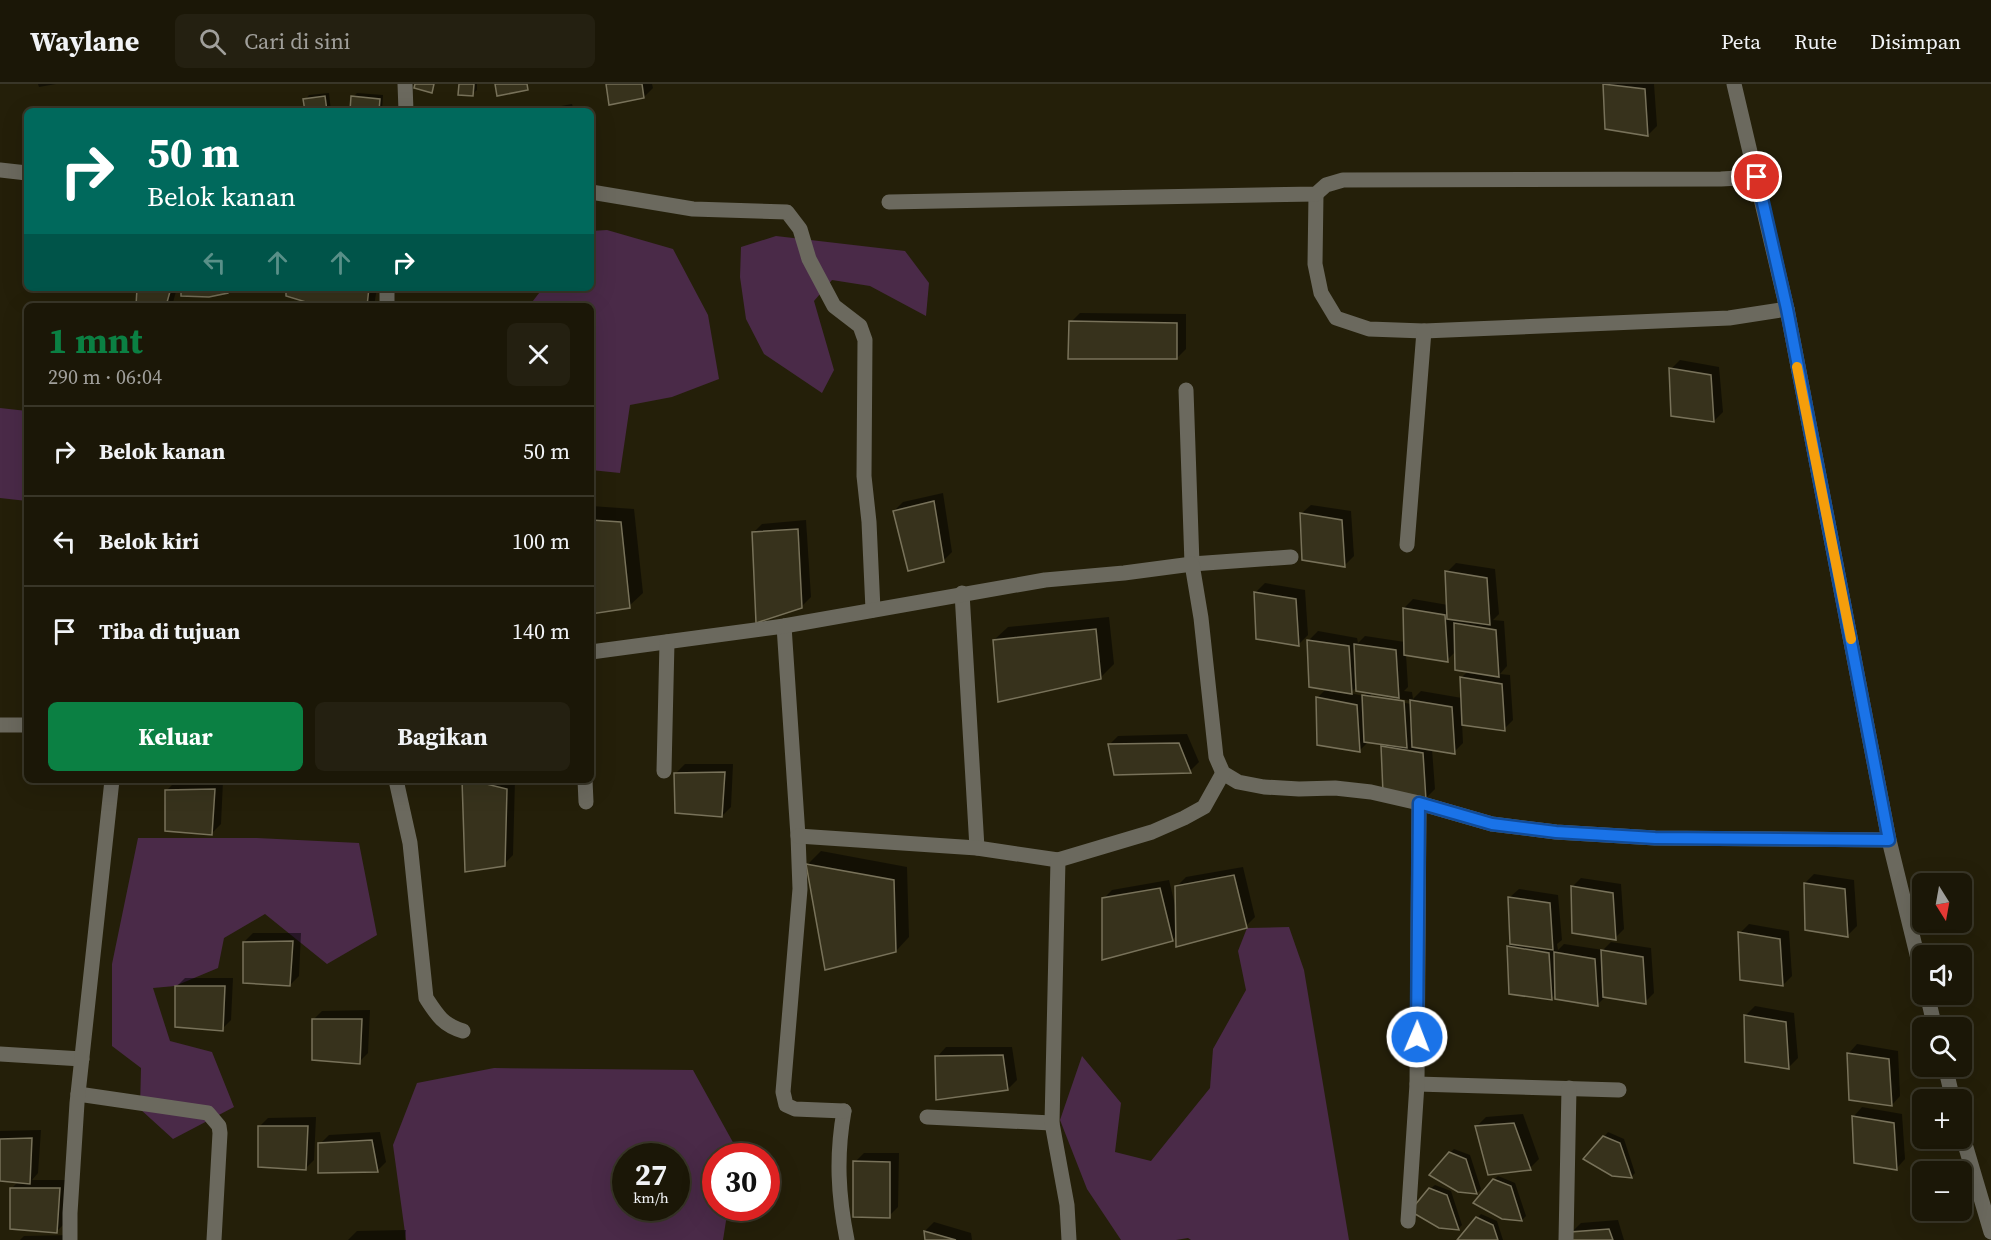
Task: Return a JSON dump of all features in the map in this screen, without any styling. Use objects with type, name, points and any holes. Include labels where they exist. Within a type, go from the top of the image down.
[{"type":"street","points":[[405,84],[406,108]]},
{"type":"street","points":[[1734,84],[1787,309],[1889,840],[1915,945]]},
{"type":"street","points":[[0,170],[24,173]]},
{"type":"street","points":[[1757,177],[1343,180],[1326,185],[1317,194],[1315,264],[1321,293],[1336,318],[1370,329],[1424,331],[1729,318],[1787,309]]},
{"type":"street","points":[[594,192],[693,209],[787,212],[800,229],[809,259],[834,306],[860,326],[865,340],[864,476],[869,522],[873,610]]},
{"type":"street","points":[[889,202],[1317,194]]},
{"type":"street","points":[[1407,545],[1424,331]]},
{"type":"street","points":[[1186,390],[1192,564],[1200,609],[1216,757],[1223,773],[1238,782],[1264,787],[1335,788],[1371,792],[1492,824],[1556,832],[1655,838],[1889,840]]},
{"type":"street","points":[[594,652],[784,626],[1045,580],[1292,556]]},
{"type":"street","points":[[962,593],[977,848]]},
{"type":"street","points":[[784,626],[800,889],[783,1092],[786,1105],[795,1109],[844,1111],[838,1142],[841,1212],[847,1240]]},
{"type":"street","points":[[664,771],[667,642]]},
{"type":"street","points":[[0,725],[24,725]]},
{"type":"street","points":[[798,836],[977,848],[1058,860],[1152,832],[1184,818],[1204,807],[1223,773]]},
{"type":"street","points":[[70,1240],[78,1094],[112,783]]},
{"type":"street","points":[[397,783],[410,843],[426,998],[437,1015],[450,1027],[463,1031]]},
{"type":"street","points":[[585,783],[586,802]]},
{"type":"street","points":[[1408,1221],[1417,1084],[1419,803]]},
{"type":"street","points":[[1058,860],[1052,1123],[1067,1206],[1069,1240]]},
{"type":"street","points":[[0,1054],[82,1059]]},
{"type":"street","points":[[1417,1084],[1619,1090]]},
{"type":"street","points":[[1566,1240],[1569,1088]]},
{"type":"street","points":[[78,1094],[208,1113],[219,1126],[220,1133],[214,1240]]},
{"type":"street","points":[[927,1117],[1052,1123]]},
{"type":"street","points":[[1966,1149],[1991,1232]]},
{"type":"shaded area","points":[[607,230],[673,249],[708,315],[719,379],[672,397],[630,405],[620,473],[594,470],[594,303],[531,303],[541,291],[594,291],[594,231]]},
{"type":"shaded area","points":[[776,236],[905,251],[929,283],[926,316],[870,286],[832,280],[814,301],[834,370],[822,393],[764,354],[746,319],[740,277],[741,247]]},
{"type":"shaded area","points":[[0,408],[24,411],[24,501],[0,498]]},
{"type":"shaded area","points":[[138,838],[257,838],[359,843],[377,935],[327,964],[265,914],[224,938],[218,968],[175,986],[153,988],[170,1041],[212,1052],[234,1107],[173,1139],[140,1109],[141,1068],[112,1046],[112,964]]},
{"type":"shaded area","points":[[1289,927],[1304,970],[1349,1240],[1191,1240],[1188,1238],[1121,1240],[1087,1189],[1060,1120],[1082,1056],[1121,1103],[1115,1152],[1151,1161],[1210,1088],[1213,1049],[1246,990],[1238,951],[1247,928]]},
{"type":"shaded area","points":[[494,1068],[693,1070],[733,1143],[702,1143],[702,1221],[726,1221],[723,1240],[406,1240],[393,1145],[417,1083]]},
{"type":"building","points":[[415,84],[434,84],[432,93],[414,88]]},
{"type":"building","points":[[459,84],[474,84],[473,96],[458,95]]},
{"type":"building","points":[[495,84],[527,84],[528,90],[497,96]]},
{"type":"building","points":[[606,84],[642,84],[644,98],[609,105]]},
{"type":"building","points":[[1603,84],[1645,89],[1648,136],[1605,129]]},
{"type":"building","points":[[325,96],[327,108],[304,108],[303,99]]},
{"type":"building","points":[[351,96],[380,99],[379,108],[350,108]]},
{"type":"building","points":[[137,291],[170,291],[167,303],[136,303]]},
{"type":"building","points":[[181,291],[228,291],[209,297],[181,296]]},
{"type":"building","points":[[286,291],[369,291],[367,303],[309,303],[286,296]]},
{"type":"building","points":[[1069,321],[1177,323],[1177,359],[1068,359]]},
{"type":"building","points":[[1669,368],[1711,375],[1714,422],[1671,416]]},
{"type":"building","points":[[934,501],[944,562],[908,571],[893,511]]},
{"type":"building","points":[[1300,513],[1342,520],[1345,567],[1302,560]]},
{"type":"building","points":[[594,520],[621,522],[630,608],[594,614]]},
{"type":"building","points":[[798,529],[802,608],[756,623],[752,532]]},
{"type":"building","points":[[1445,571],[1487,578],[1490,625],[1447,619]]},
{"type":"building","points":[[1254,592],[1296,599],[1299,646],[1256,639]]},
{"type":"building","points":[[1403,608],[1445,615],[1448,662],[1404,655]]},
{"type":"building","points":[[1454,623],[1496,630],[1499,677],[1455,670]]},
{"type":"building","points":[[1096,629],[1101,679],[998,702],[993,640]]},
{"type":"building","points":[[1307,640],[1349,646],[1352,694],[1309,687]]},
{"type":"building","points":[[1354,644],[1396,650],[1399,698],[1356,691]]},
{"type":"building","points":[[1460,677],[1502,684],[1505,731],[1462,725]]},
{"type":"building","points":[[1362,695],[1404,701],[1407,748],[1364,742]]},
{"type":"building","points":[[1316,697],[1357,705],[1360,752],[1317,745]]},
{"type":"building","points":[[1410,700],[1452,707],[1455,754],[1412,747]]},
{"type":"building","points":[[1179,743],[1191,773],[1114,775],[1108,744]]},
{"type":"building","points":[[1381,746],[1423,753],[1426,800],[1383,793]]},
{"type":"building","points":[[725,772],[722,817],[675,813],[674,773]]},
{"type":"building","points":[[462,783],[482,783],[507,789],[505,866],[465,872]]},
{"type":"building","points":[[215,789],[212,835],[165,831],[165,790]]},
{"type":"building","points":[[806,864],[894,880],[896,952],[825,970]]},
{"type":"building","points":[[1234,875],[1247,928],[1176,947],[1175,886]]},
{"type":"building","points":[[1804,883],[1845,889],[1848,937],[1805,930]]},
{"type":"building","points":[[1571,886],[1613,893],[1616,940],[1572,933]]},
{"type":"building","points":[[1160,888],[1173,941],[1102,960],[1102,898]]},
{"type":"building","points":[[1508,897],[1550,903],[1553,950],[1510,944]]},
{"type":"building","points":[[1738,932],[1780,939],[1783,986],[1740,980]]},
{"type":"building","points":[[293,941],[290,986],[243,983],[243,942]]},
{"type":"building","points":[[1507,946],[1549,953],[1552,1000],[1509,994]]},
{"type":"building","points":[[1601,950],[1643,957],[1646,1004],[1603,997]]},
{"type":"building","points":[[1554,952],[1595,959],[1598,1006],[1555,999]]},
{"type":"building","points":[[175,986],[225,986],[223,1031],[175,1027]]},
{"type":"building","points":[[1744,1015],[1786,1022],[1789,1069],[1745,1062]]},
{"type":"building","points":[[312,1019],[362,1019],[360,1064],[312,1060]]},
{"type":"building","points":[[1847,1053],[1889,1059],[1892,1106],[1849,1100]]},
{"type":"building","points":[[1003,1055],[1008,1090],[936,1100],[935,1056]]},
{"type":"building","points":[[1852,1116],[1894,1123],[1897,1170],[1854,1163]]},
{"type":"building","points":[[1514,1123],[1531,1170],[1488,1175],[1475,1126]]},
{"type":"building","points":[[258,1126],[308,1126],[306,1170],[258,1167]]},
{"type":"building","points":[[1603,1136],[1620,1143],[1632,1178],[1612,1176],[1583,1159]]},
{"type":"building","points":[[32,1138],[30,1184],[0,1181],[0,1139]]},
{"type":"building","points":[[372,1140],[378,1172],[318,1173],[318,1143]]},
{"type":"building","points":[[1449,1152],[1466,1159],[1477,1194],[1458,1192],[1429,1175]]},
{"type":"building","points":[[853,1161],[890,1162],[890,1218],[853,1217]]},
{"type":"building","points":[[1493,1179],[1511,1186],[1522,1221],[1502,1219],[1473,1203]]},
{"type":"building","points":[[10,1188],[60,1188],[57,1233],[10,1229]]},
{"type":"building","points":[[1429,1188],[1447,1195],[1459,1230],[1439,1228],[1410,1211]]},
{"type":"building","points":[[1476,1217],[1493,1225],[1498,1240],[1457,1240]]},
{"type":"building","points":[[1609,1229],[1613,1240],[1572,1240],[1570,1232]]},
{"type":"building","points":[[924,1231],[956,1240],[925,1240]]},
{"type":"slow traffic","points":[[1797,367],[1851,639]]},
{"type":"route","points":[[1417,1037],[1419,803],[1492,824],[1556,832],[1655,838],[1889,840],[1787,309],[1757,177]]}]
